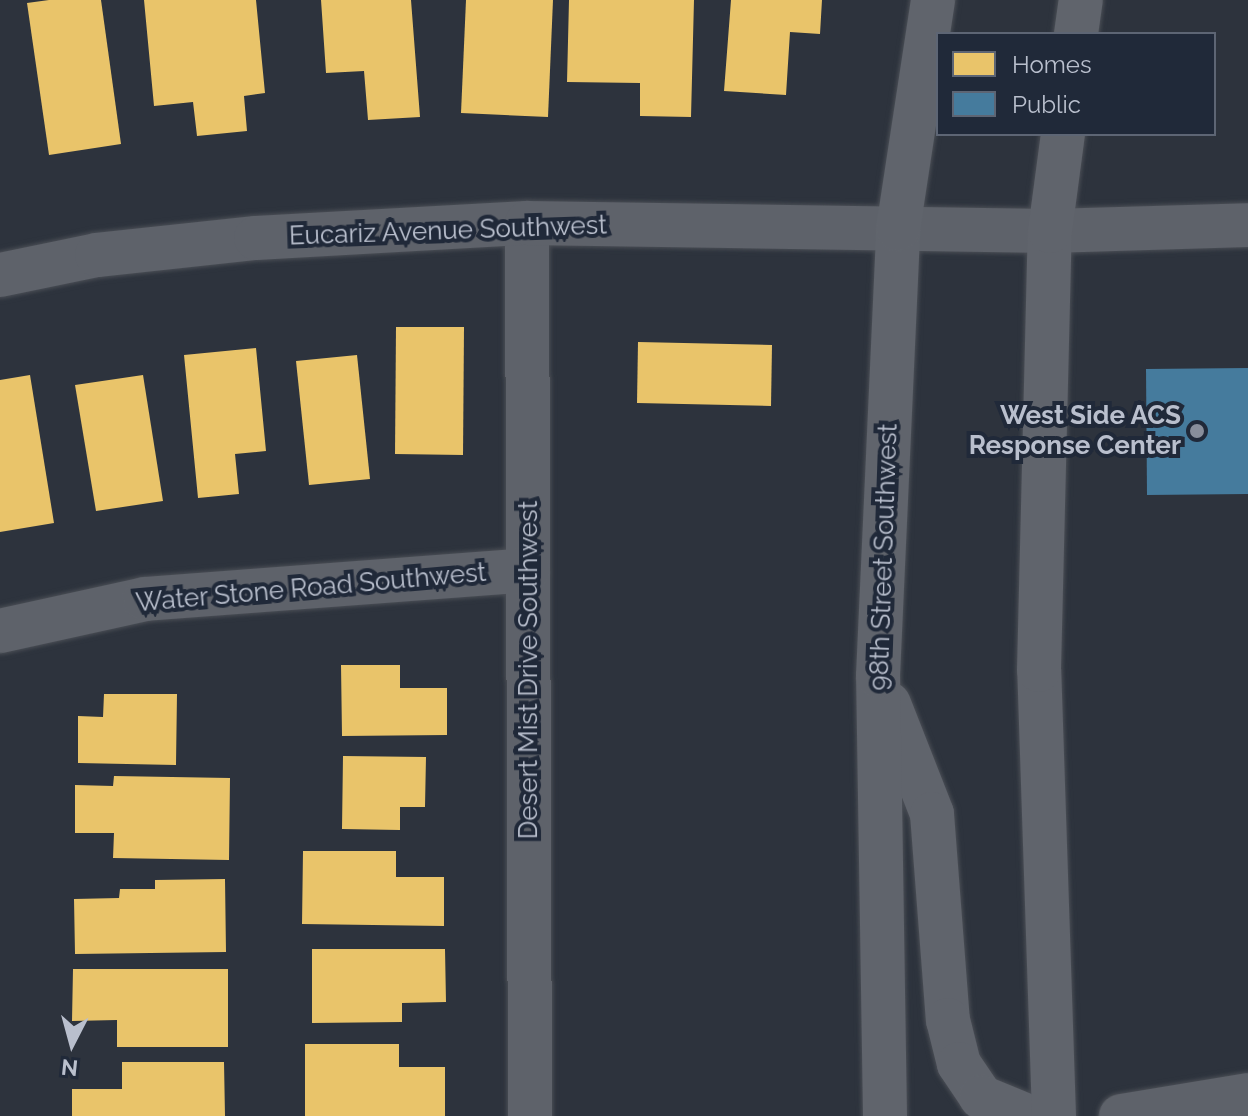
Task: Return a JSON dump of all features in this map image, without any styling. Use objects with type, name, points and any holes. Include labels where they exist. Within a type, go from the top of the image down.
[{"type":"main road","name":"98th Street Southwest","points":[[885,1116],[878,676],[898,229],[933,0]]},
{"type":"main road","points":[[1076,32],[1081,0]]},
{"type":"main road","points":[[1054,1116],[1039,670],[1050,231],[1063,136]]},
{"type":"main road","points":[[878,676],[932,814],[948,1020],[959,1064],[981,1097],[1027,1116]]},
{"type":"street","name":"Eucariz Avenue Southwest","points":[[0,275],[97,255],[256,238],[527,223],[1050,231],[1248,225]]},
{"type":"street","name":"Desert Mist Drive Southwest","points":[[527,223],[530,1116]]},
{"type":"street","name":"Water Stone Road Southwest","points":[[0,631],[145,599],[528,570]]},
{"type":"street","points":[[1121,1116],[1248,1095]]},
{"type":"building: Homes","points":[[101,0],[121,144],[49,155],[27,3]]},
{"type":"building: Homes","points":[[144,0],[256,0],[265,93],[244,96],[247,131],[197,136],[193,102],[154,106]]},
{"type":"building: Homes","points":[[321,0],[411,0],[420,117],[368,120],[364,71],[326,73]]},
{"type":"building: Homes","points":[[466,0],[553,0],[548,117],[461,113]]},
{"type":"building: Homes","points":[[569,0],[694,0],[691,117],[640,116],[640,83],[567,82]]},
{"type":"building: Homes","points":[[731,0],[822,0],[820,34],[790,32],[786,95],[724,91]]},
{"type":"building: Homes","points":[[396,327],[464,327],[463,455],[395,454]]},
{"type":"building: Homes","points":[[638,342],[772,345],[771,406],[637,403]]},
{"type":"building: Homes","points":[[256,348],[266,451],[235,454],[239,494],[198,498],[184,355]]},
{"type":"building: Homes","points":[[357,355],[370,479],[309,485],[296,361]]},
{"type":"building: Homes","points":[[30,375],[54,523],[0,532],[0,380]]},
{"type":"building: Homes","points":[[143,375],[163,501],[96,511],[75,385]]},
{"type":"building: Homes","points":[[341,665],[400,665],[400,688],[447,688],[447,735],[342,736]]},
{"type":"building: Homes","points":[[104,694],[177,694],[176,765],[78,763],[78,716],[103,717]]},
{"type":"building: Homes","points":[[343,756],[426,757],[425,807],[400,807],[400,830],[342,829]]},
{"type":"building: Homes","points":[[114,776],[230,778],[229,860],[113,858],[114,833],[75,833],[75,785],[113,786]]},
{"type":"building: Homes","points":[[303,851],[396,851],[396,877],[444,877],[444,926],[302,924]]},
{"type":"building: Homes","points":[[225,879],[226,952],[75,954],[74,899],[119,898],[120,889],[155,889],[155,880]]},
{"type":"building: Homes","points":[[312,949],[445,949],[446,1002],[402,1003],[402,1022],[312,1023]]},
{"type":"building: Homes","points":[[73,969],[228,969],[228,1047],[117,1047],[117,1020],[72,1021]]},
{"type":"building: Homes","points":[[305,1044],[399,1044],[399,1067],[445,1067],[445,1116],[305,1116]]},
{"type":"building: Homes","points":[[122,1062],[224,1062],[225,1116],[72,1116],[72,1089],[122,1089]]},
{"type":"building: Public","name":"West Side ACS Response Center","points":[[1248,368],[1248,494],[1147,495],[1146,369]]},
{"type":"place","name":"West Side ACS Response Center","points":[[1197,431]]}]
